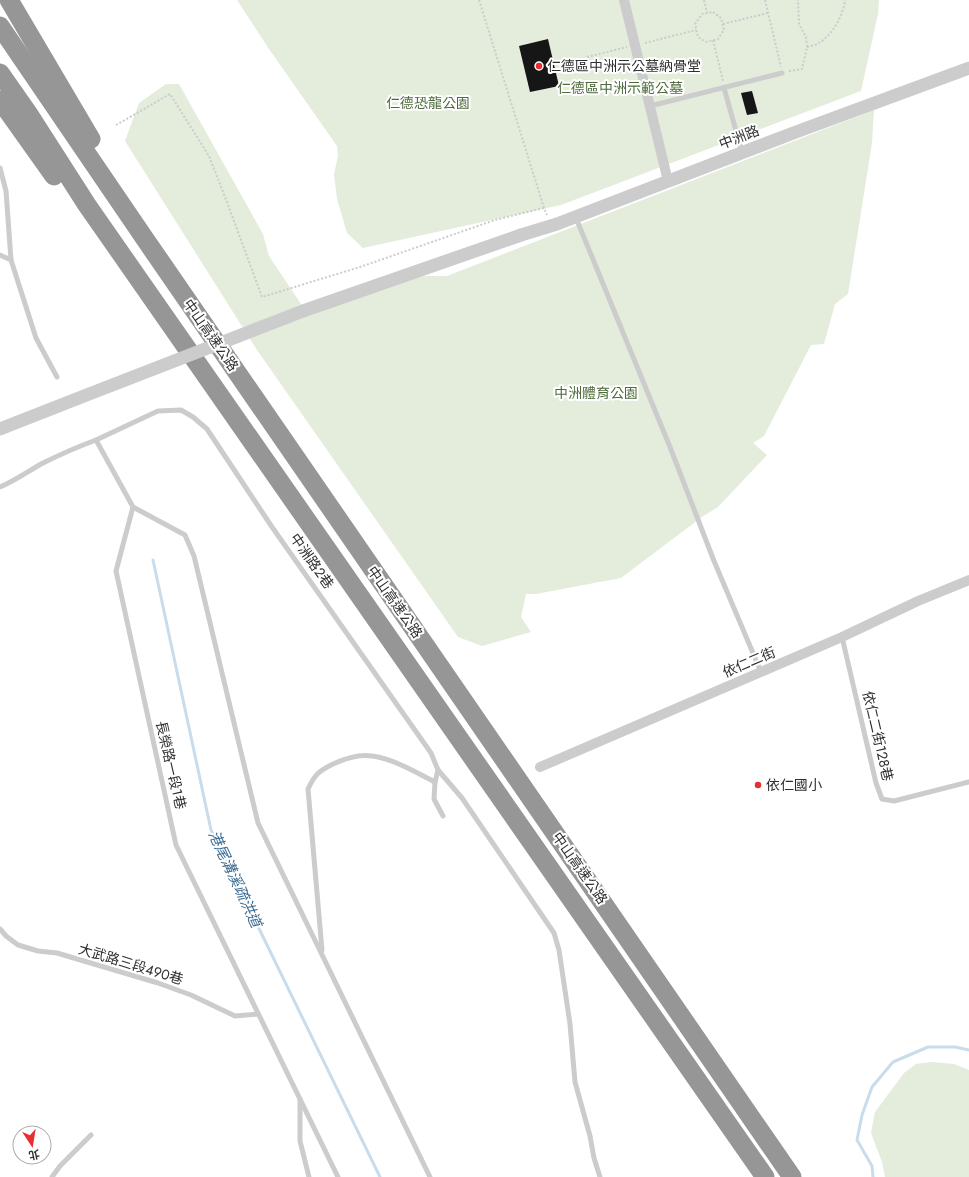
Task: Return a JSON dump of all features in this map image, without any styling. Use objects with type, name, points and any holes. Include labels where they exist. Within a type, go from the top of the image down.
[{"type":"highway","points":[[9,0],[125,194],[145,239]]},
{"type":"highway","name":"中山高速公路","points":[[0,26],[145,239],[792,1177]]},
{"type":"highway","name":"中山高速公路","points":[[0,73],[28,113],[87,205],[765,1177]]},
{"type":"highway","points":[[0,100],[80,211],[119,251]]},
{"type":"street","points":[[624,0],[668,181]]},
{"type":"street","name":"中洲路","points":[[0,429],[303,311],[556,224],[969,68]]},
{"type":"street","name":"依仁二街","points":[[540,767],[842,637],[918,601],[969,580]]},
{"type":"lane","points":[[650,106],[782,73]]},
{"type":"lane","points":[[724,88],[742,153]]},
{"type":"lane","points":[[0,168],[6,191],[12,260],[36,338],[57,378]]},
{"type":"lane","points":[[575,216],[670,447],[714,561],[761,672]]},
{"type":"lane","points":[[0,255],[12,260]]},
{"type":"lane","name":"中洲路2巷","points":[[96,440],[158,410],[181,410],[193,417],[207,429],[272,527],[431,753],[438,770],[462,798],[554,933],[559,950],[570,1024],[575,1082],[600,1177]]},
{"type":"lane","points":[[0,487],[41,464],[96,440],[133,507],[185,535],[194,556],[258,823],[430,1177]]},
{"type":"lane","name":"長榮路一段1巷","points":[[133,507],[116,571],[176,845],[258,1014],[300,1096],[338,1177]]},
{"type":"lane","name":"依仁二街128巷","points":[[842,637],[876,783],[882,799],[894,801],[969,782]]},
{"type":"lane","points":[[322,955],[308,789],[313,778],[323,769],[345,758],[371,756],[402,766],[435,782]]},
{"type":"lane","points":[[438,770],[435,782],[434,799],[443,816]]},
{"type":"lane","name":"大武路三段490巷","points":[[0,929],[6,936],[18,945],[38,951],[56,953],[158,983],[191,995],[235,1016],[258,1014]]},
{"type":"lane","points":[[300,1096],[300,1141],[309,1177]]},
{"type":"lane","points":[[52,1177],[60,1166],[91,1135]]},
{"type":"path","points":[[480,0],[544,208],[548,216],[556,224]]},
{"type":"path","points":[[704,0],[707,13]]},
{"type":"path","points":[[765,0],[782,73],[802,68],[807,47],[806,37],[799,24],[798,0]]},
{"type":"path","points":[[807,47],[820,42],[836,26],[844,8],[845,0]]},
{"type":"path","points":[[713,12],[721,18],[724,30],[718,39],[706,42],[698,37],[694,24],[702,14],[707,13],[713,12]]},
{"type":"path","points":[[723,24],[768,14]]},
{"type":"path","points":[[713,40],[724,88]]},
{"type":"path","points":[[116,125],[170,94],[209,156],[262,297],[375,262],[495,220],[544,208]]},
{"type":"green space","points":[[237,0],[879,0],[878,14],[861,91],[561,205],[363,248],[347,233],[337,199],[334,174],[338,156],[337,146],[269,49]]},
{"type":"green space","name":"中洲體育公園","points":[[166,84],[179,84],[263,234],[269,256],[309,316],[412,276],[447,276],[874,110],[872,143],[848,294],[835,304],[824,344],[811,345],[764,436],[753,443],[767,455],[718,507],[702,517],[621,578],[536,594],[526,594],[521,617],[531,632],[482,646],[458,637],[257,350],[125,141],[139,103]]},
{"type":"green space","points":[[931,1062],[954,1064],[969,1070],[969,1177],[885,1177],[882,1162],[871,1133],[875,1112],[904,1073],[916,1064]]},
{"type":"building","name":"仁德區中洲示公墓納骨堂","points":[[548,39],[559,86],[530,92],[519,46]]},
{"type":"building","points":[[752,91],[758,113],[747,115],[741,93]]},
{"type":"waterway","name":"港尾溝溪疏洪道","points":[[153,560],[211,830],[380,1177]]},
{"type":"waterway","points":[[873,1177],[872,1166],[857,1140],[862,1115],[872,1087],[893,1062],[928,1047],[955,1047],[969,1050]]},
{"type":"place","name":"仁德區中洲示公墓納骨堂","points":[[539,66]]},
{"type":"place","name":"依仁國小","points":[[758,785]]},
{"type":"park label","name":"仁德區中洲示範公墓","points":[[620,88]]},
{"type":"park label","name":"仁德恐龍公園","points":[[428,103]]}]
